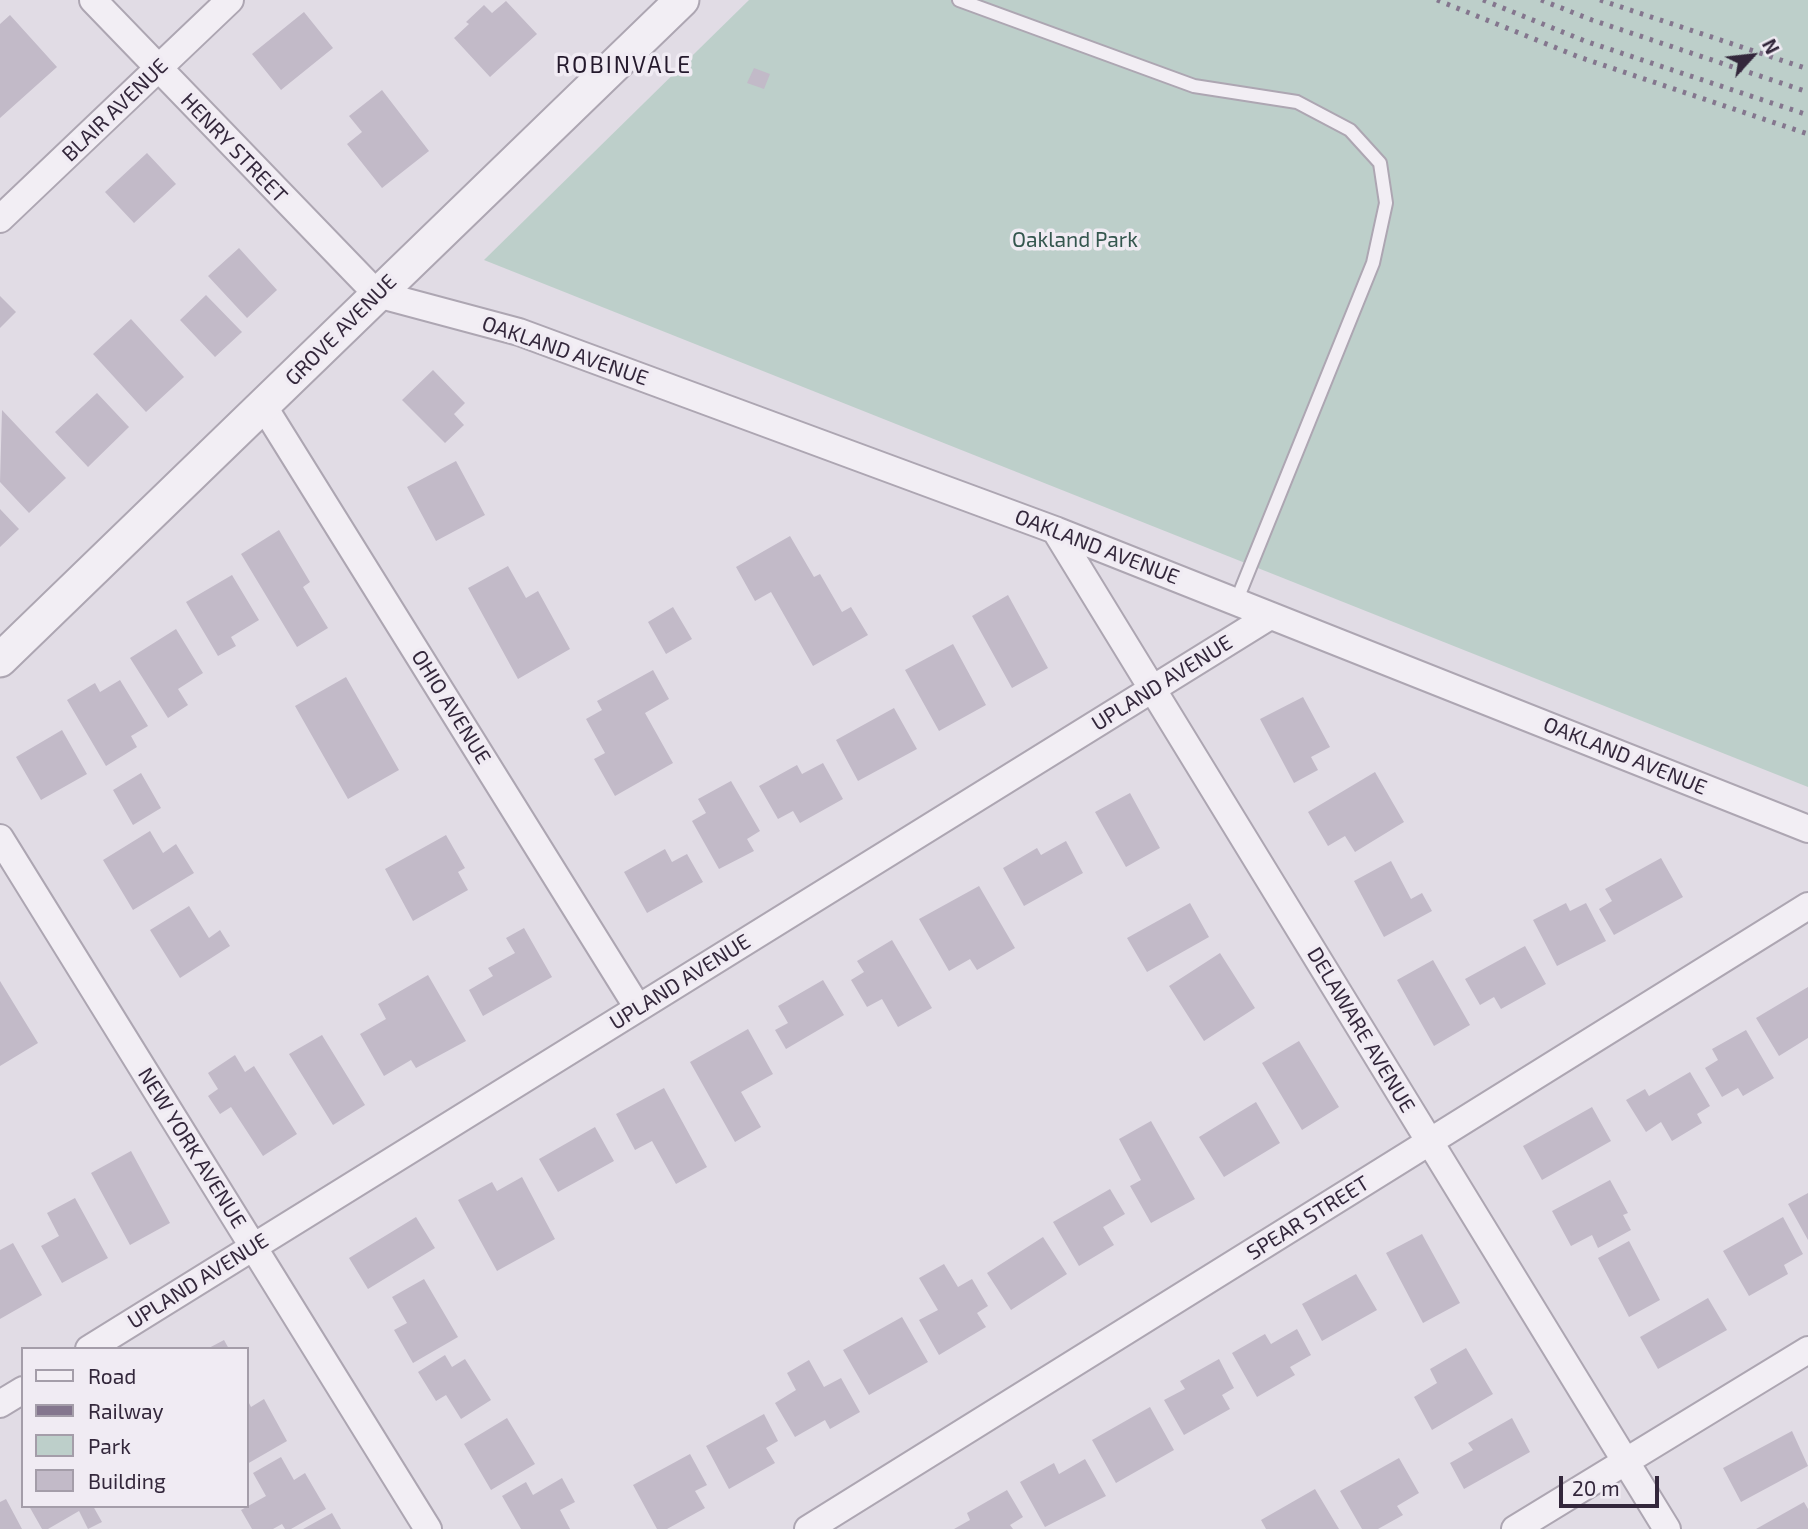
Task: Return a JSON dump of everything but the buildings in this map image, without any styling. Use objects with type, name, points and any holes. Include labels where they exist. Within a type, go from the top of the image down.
[{"type":"street","name":"HENRY STREET","points":[[93,0],[377,294]]},
{"type":"street","name":"BLAIR AVENUE","points":[[0,219],[230,0]]},
{"type":"street","name":"GROVE AVENUE","points":[[0,660],[682,0]]},
{"type":"street","name":"OAKLAND AVENUE","points":[[377,294],[519,332],[1055,530],[1808,829]]},
{"type":"street","name":"OHIO AVENUE","points":[[264,407],[638,1008]]},
{"type":"street","name":"DELAWARE AVENUE","points":[[1055,530],[1667,1529]]},
{"type":"street","name":"UPLAND AVENUE","points":[[92,1347],[1270,616]]},
{"type":"street","name":"NEW YORK AVENUE","points":[[0,838],[428,1529]]},
{"type":"street","name":"SPEAR STREET","points":[[808,1529],[1808,906]]},
{"type":"street","points":[[1515,1529],[1808,1350]]},
{"type":"street","points":[[0,1404],[21,1391]]},
{"type":"lane","points":[[959,0],[1194,86],[1297,102],[1350,130],[1380,163],[1386,203],[1373,263],[1236,602]]},
{"type":"green space","name":"Oakland Park","points":[[749,0],[1808,0],[1808,787],[484,260]]},
{"type":"railway","points":[[1437,0],[1579,57],[1808,134]]},
{"type":"railway","points":[[1483,0],[1585,41],[1808,115]]},
{"type":"railway","points":[[1541,0],[1592,20],[1808,92]]},
{"type":"railway","points":[[1600,0],[1808,69]]},
{"type":"district","name":"ROBINVALE","points":[[624,65]]}]
